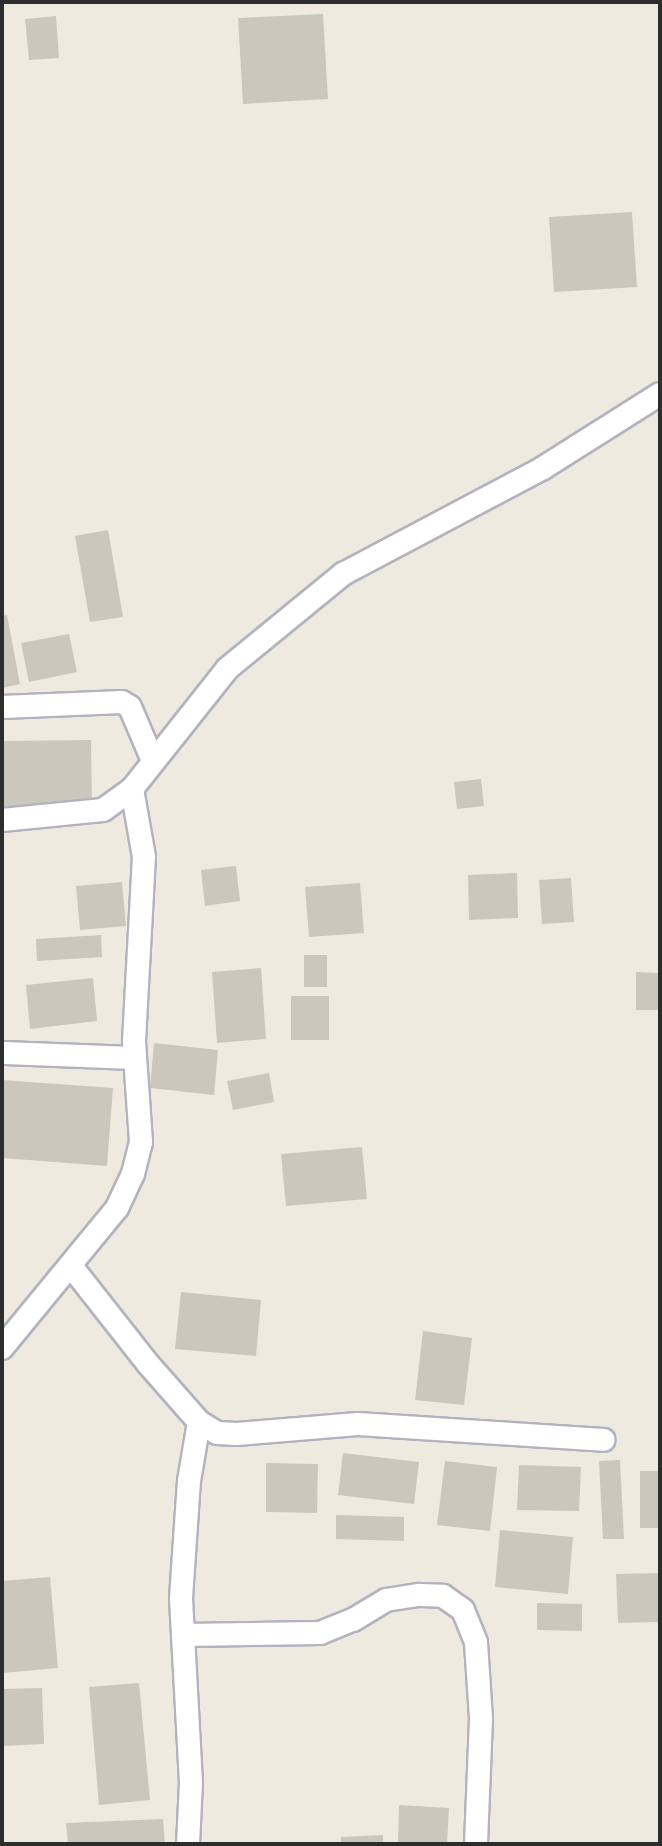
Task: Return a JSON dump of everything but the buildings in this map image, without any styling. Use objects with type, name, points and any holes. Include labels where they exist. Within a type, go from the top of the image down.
[{"type":"street","points":[[2,820],[103,810],[132,789],[228,668],[343,574],[543,468],[660,394]]},
{"type":"street","points":[[2,707],[122,702],[130,707],[153,761]]},
{"type":"street","points":[[2,1348],[117,1208],[133,1174],[141,1142],[135,1058],[144,857],[132,789]]},
{"type":"street","points":[[2,1053],[135,1058]]},
{"type":"street","points":[[71,1266],[149,1365],[199,1422],[217,1433],[358,1424],[603,1440]]},
{"type":"street","points":[[188,1844],[191,1783],[181,1598],[188,1495],[199,1422]]},
{"type":"street","points":[[183,1635],[320,1633],[353,1620],[386,1600],[419,1595],[443,1596],[463,1610],[476,1643],[481,1719],[476,1844]]}]
